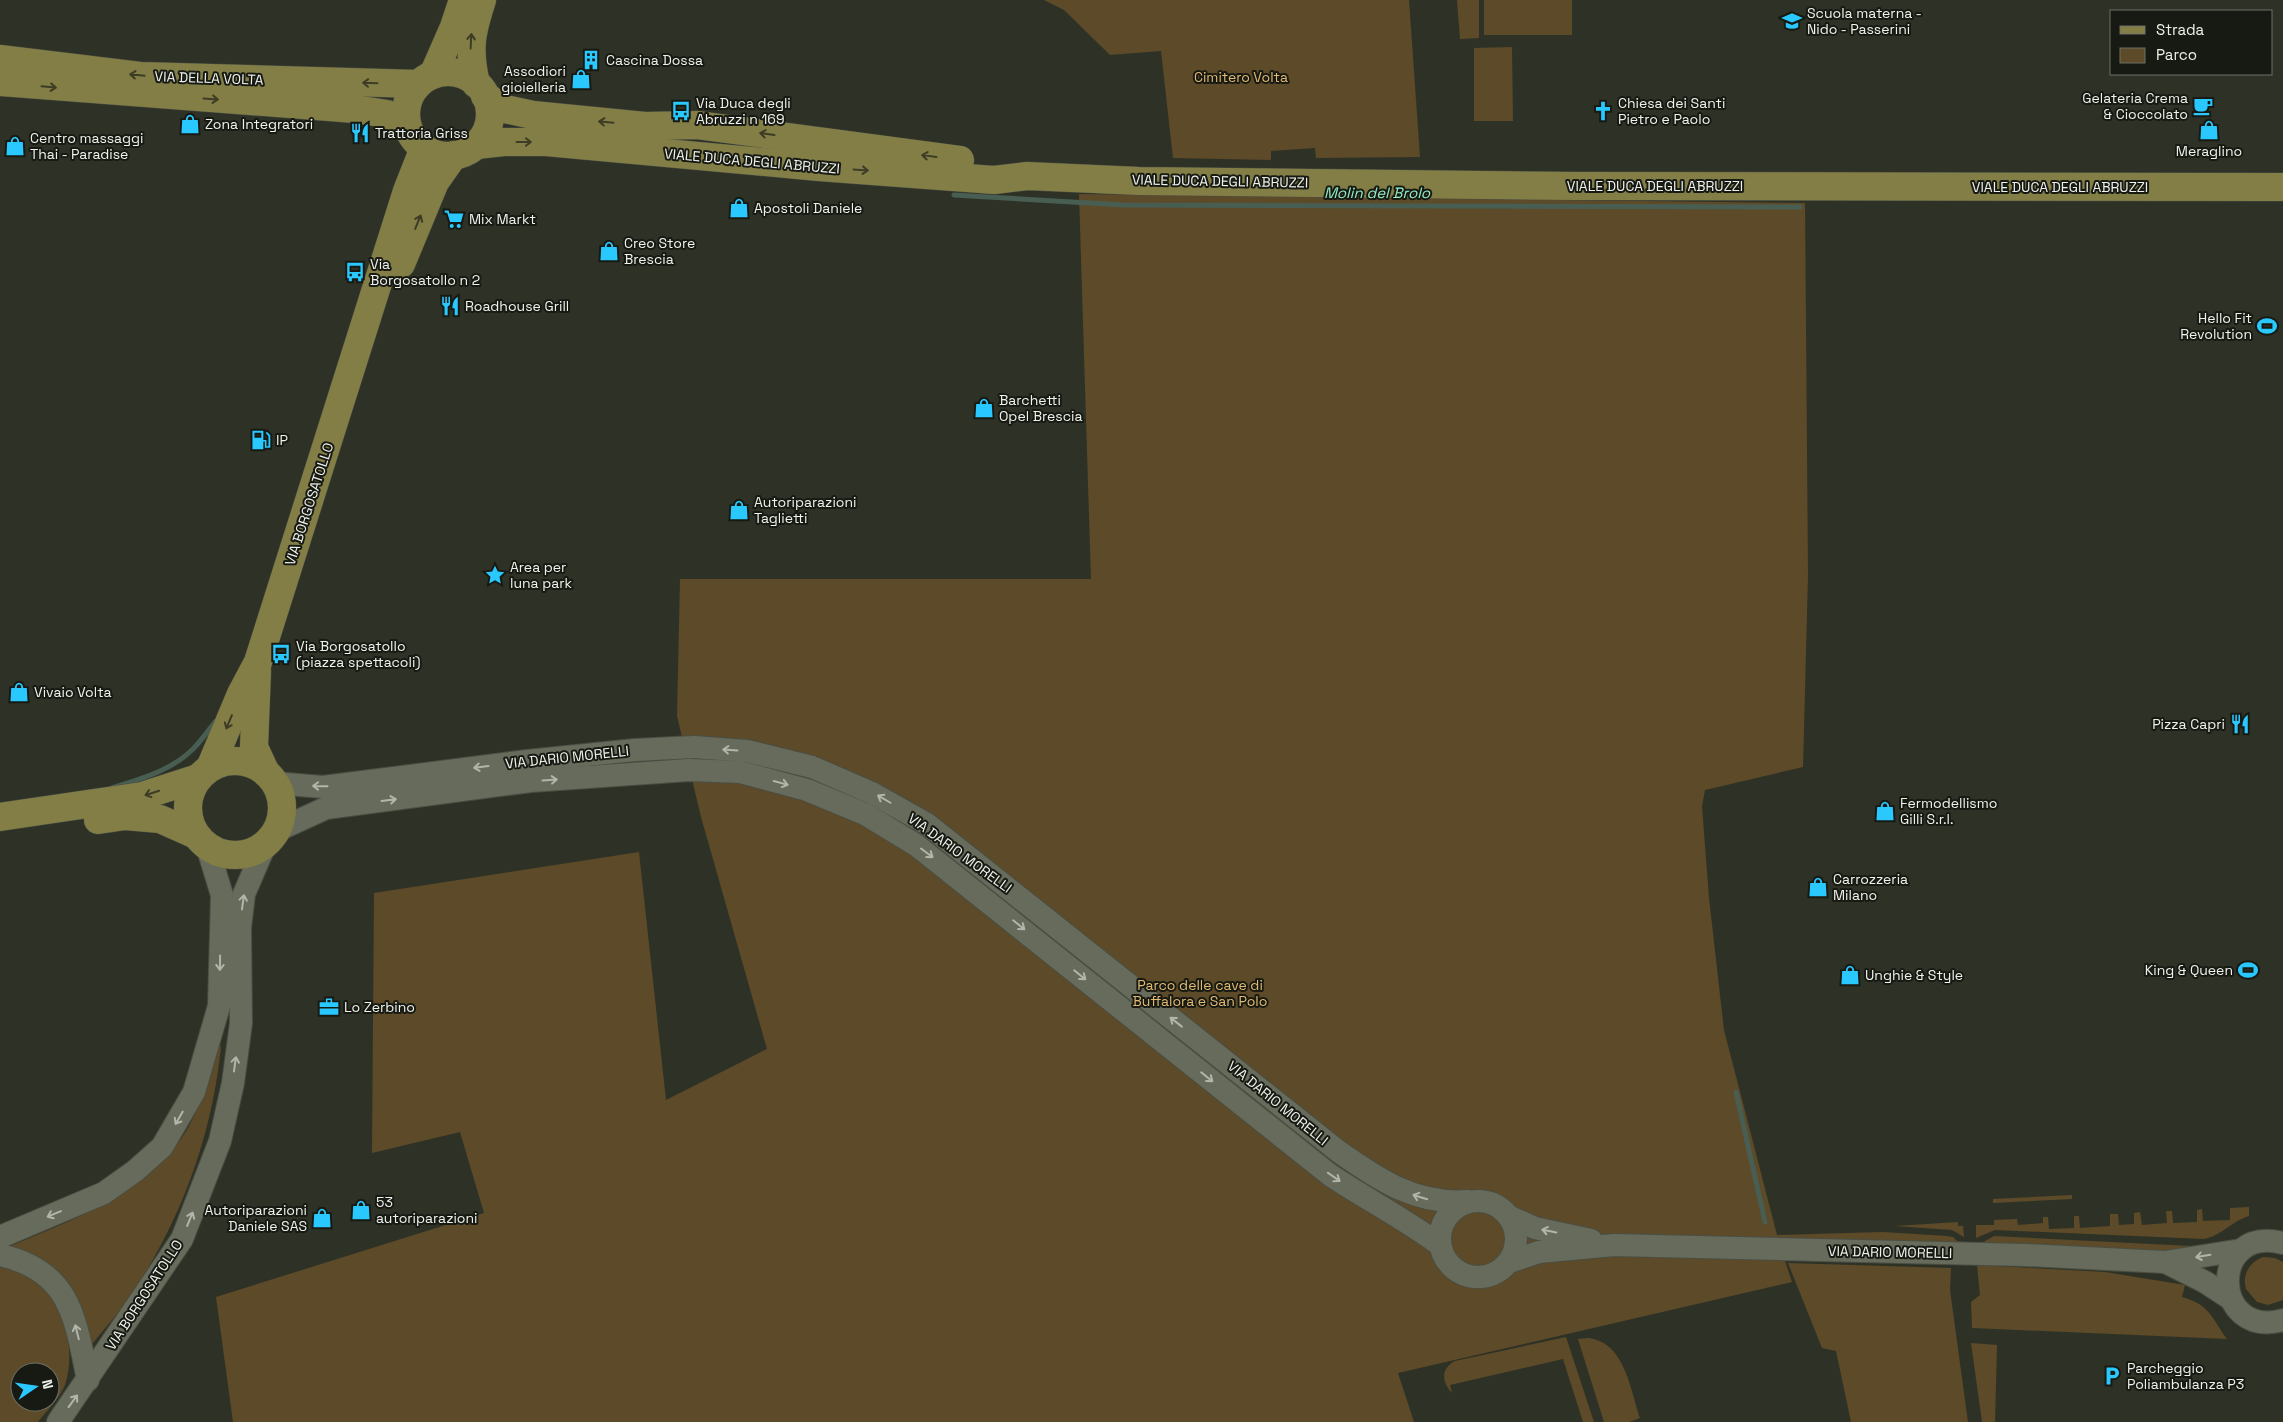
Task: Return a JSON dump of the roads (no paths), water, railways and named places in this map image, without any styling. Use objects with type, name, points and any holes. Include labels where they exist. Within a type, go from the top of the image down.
[{"type":"main road","points":[[463,0],[454,27],[426,80],[408,103],[408,125],[417,142],[424,148],[438,154],[465,150],[482,137],[489,117],[471,50],[472,32],[482,0]]},
{"type":"main road","name":"VIA DELLA VOLTA","points":[[0,59],[140,76],[426,80],[442,73],[460,74],[481,90]]},
{"type":"main road","name":"VIA DELLA VOLTA","points":[[0,82],[356,109],[387,114],[408,125]]},
{"type":"main road","name":"VIALE DUCA DEGLI ABRUZZI","points":[[481,90],[505,108],[533,115],[645,126],[697,125],[955,159],[993,166],[1028,176]]},
{"type":"main road","name":"VIALE DUCA DEGLI ABRUZZI","points":[[465,150],[504,142],[546,142],[819,167],[994,180],[1028,176],[1139,181],[1578,186],[2283,187]]},
{"type":"main road","name":"VIA BORGOSATOLLO","points":[[204,773],[258,662],[360,345],[407,191],[424,148]]},
{"type":"main road","name":"VIA BORGOSATOLLO","points":[[360,345],[386,299],[435,182],[465,150]]},
{"type":"main road","name":"VIA BORGOSATOLLO","points":[[258,662],[254,747],[270,778]]},
{"type":"main road","points":[[0,817],[142,796],[204,773],[224,763],[238,762],[253,765],[270,778],[279,794],[281,806],[280,819],[271,837],[253,852],[237,856],[221,854],[160,818],[125,816],[0,836]]},
{"type":"main road","points":[[201,841],[189,821],[188,806],[191,792],[204,773]]},
{"type":"street","name":"VIA DARIO MORELLI","points":[[270,778],[323,787],[527,761],[635,750],[694,747],[747,751],[812,767],[872,793],[927,824],[1338,1151],[1377,1179],[1410,1194],[1435,1202],[1491,1202],[1501,1208],[1508,1216],[1535,1228],[1614,1245]]},
{"type":"street","name":"VIA DARIO MORELLI","points":[[271,837],[326,808],[530,782],[689,770],[740,772],[807,790],[866,814],[916,845],[995,906],[1330,1175],[1370,1202],[1414,1226],[1440,1245],[1446,1260],[1454,1269],[1464,1275],[1475,1278],[1498,1272],[1509,1262],[1538,1252],[1614,1245],[2025,1255],[2166,1262],[2241,1250],[2250,1244],[2265,1240],[2283,1243]]},
{"type":"street","name":"VIA BORGOSATOLLO","points":[[58,1422],[182,1239],[220,1141],[233,1083],[241,1023],[240,928],[244,894],[271,837]]},
{"type":"street","points":[[0,1237],[104,1193],[135,1171],[162,1147],[194,1092],[219,1006],[222,895],[201,841]]},
{"type":"street","points":[[1440,1245],[1443,1223],[1453,1210],[1468,1201]]},
{"type":"street","points":[[1508,1216],[1513,1224],[1516,1244],[1509,1262]]},
{"type":"street","points":[[2231,1299],[2228,1289],[2228,1273],[2234,1258],[2241,1250]]},
{"type":"street","points":[[0,1255],[34,1266],[58,1285],[72,1312],[88,1380]]},
{"type":"street","name":"VIA DARIO MORELLI","points":[[2166,1262],[2205,1282],[2231,1299],[2240,1312],[2254,1320],[2264,1322],[2283,1320]]},
{"type":"waterway","name":"Molin del Brolo","points":[[954,195],[1124,205],[1800,207]]},
{"type":"waterway","name":"Molin del Brolo","points":[[112,788],[155,773],[175,763],[193,749],[215,722]]},
{"type":"waterway","points":[[1736,1092],[1765,1222]]},
{"type":"place","name":"Scuola materna - Nido - Passerini","points":[[1792,21]]},
{"type":"place","name":"Cascina Dossa","points":[[591,60]]},
{"type":"place","name":"Assodiori gioielleria","points":[[581,79]]},
{"type":"place","name":"Gelateria Crema & Cioccolato","points":[[2203,106]]},
{"type":"place","name":"Via Duca degli Abruzzi n 169","points":[[681,111]]},
{"type":"place","name":"Chiesa dei Santi Pietro e Paolo","points":[[1603,111]]},
{"type":"place","name":"Zona Integratori","points":[[190,124]]},
{"type":"place","name":"Meraglino","points":[[2209,130]]},
{"type":"place","name":"Trattoria Griss","points":[[360,133]]},
{"type":"place","name":"Centro massaggi Thai - Paradise","points":[[15,146]]},
{"type":"place","name":"Apostoli Daniele","points":[[739,208]]},
{"type":"place","name":"Mix Markt","points":[[454,219]]},
{"type":"place","name":"Creo Store Brescia","points":[[609,251]]},
{"type":"place","name":"Via Borgosatollo n 2","points":[[355,272]]},
{"type":"place","name":"Roadhouse Grill","points":[[450,306]]},
{"type":"place","name":"Hello Fit Revolution","points":[[2267,326]]},
{"type":"place","name":"Barchetti Opel Brescia","points":[[984,408]]},
{"type":"place","name":"IP","points":[[261,440]]},
{"type":"place","name":"Autoriparazioni Taglietti","points":[[739,510]]},
{"type":"place","name":"Area per luna park","points":[[495,575]]},
{"type":"place","name":"Via Borgosatollo (piazza spettacoli)","points":[[281,654]]},
{"type":"place","name":"Vivaio Volta","points":[[19,692]]},
{"type":"place","name":"Pizza Capri","points":[[2240,724]]},
{"type":"place","name":"Fermodellismo Gilli S.r.l.","points":[[1885,811]]},
{"type":"place","name":"Carrozzeria Milano","points":[[1818,887]]},
{"type":"place","name":"King & Queen","points":[[2248,970]]},
{"type":"place","name":"Unghie & Style","points":[[1850,975]]},
{"type":"place","name":"Lo Zerbino","points":[[329,1007]]},
{"type":"place","name":"53 autoriparazioni","points":[[361,1210]]},
{"type":"place","name":"Autoriparazioni Daniele SAS","points":[[322,1218]]},
{"type":"place","name":"Parcheggio Poliambulanza P3","points":[[2112,1376]]},
{"type":"park label","name":"Cimitero Volta","points":[[1241,77]]},
{"type":"park label","name":"Parco delle cave di Buffalora e San Polo","points":[[1200,994]]}]
